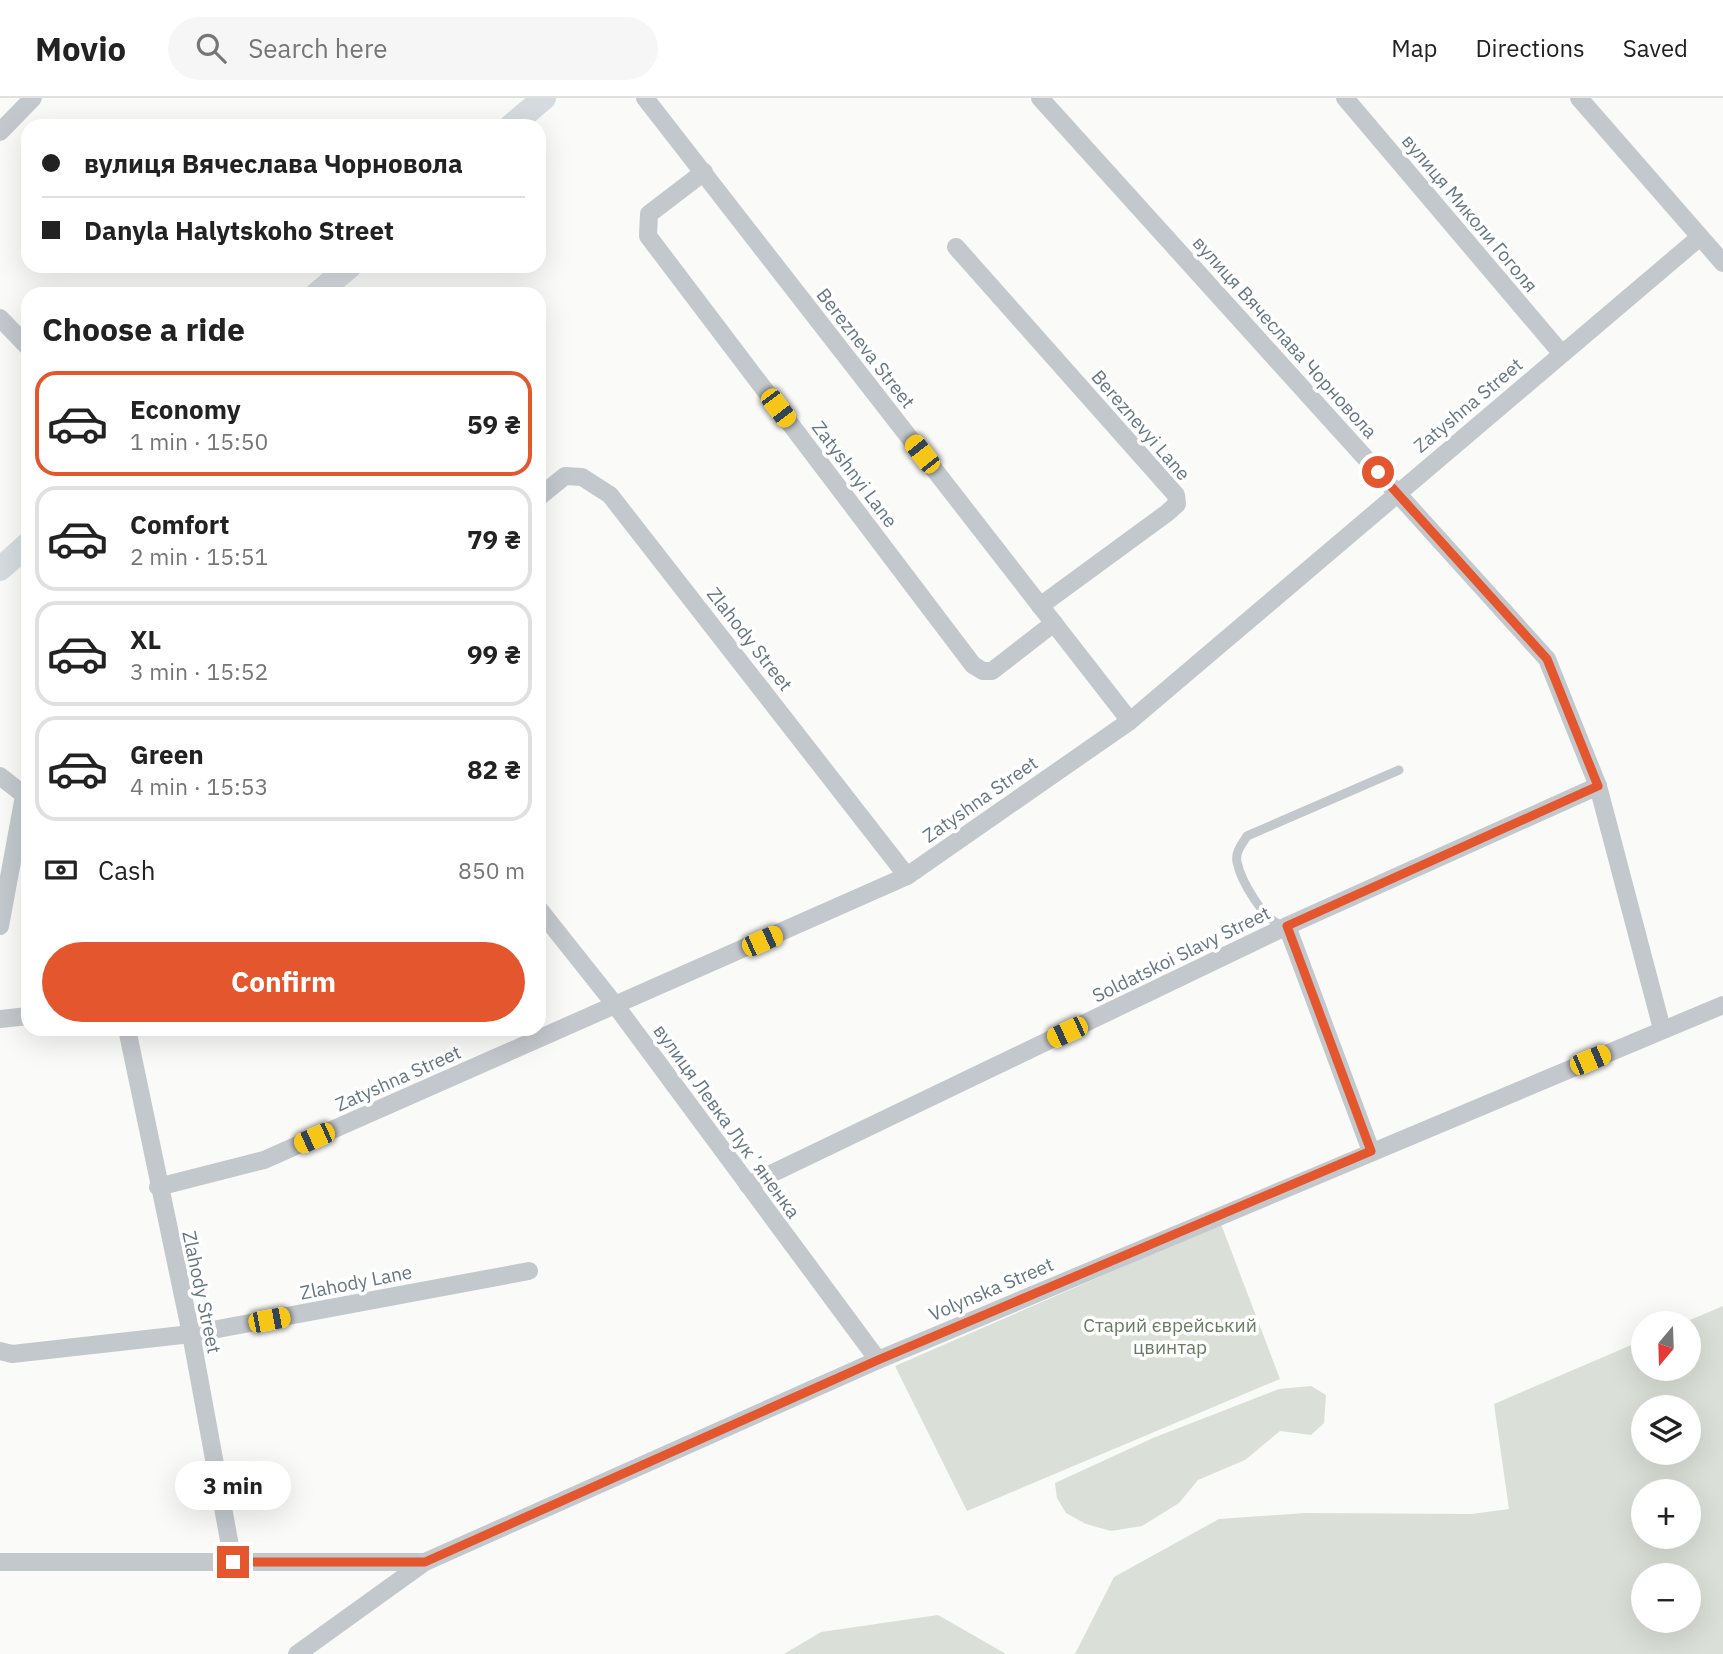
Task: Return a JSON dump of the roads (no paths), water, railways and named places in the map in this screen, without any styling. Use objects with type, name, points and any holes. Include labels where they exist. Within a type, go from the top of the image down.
[{"type":"main road","points":[[520,119],[544,98]]},
{"type":"main road","points":[[325,287],[342,273]]},
{"type":"main road","points":[[0,569],[21,550]]},
{"type":"street","points":[[0,132],[33,98]]},
{"type":"street","name":"Berezneva Street","points":[[645,98],[1129,721]]},
{"type":"street","name":"вулиця Вячеслава Чорновола","points":[[1040,98],[1547,659],[1598,786],[1662,1030]]},
{"type":"street","name":"вулиця Миколи Гоголя","points":[[1345,98],[1562,354]]},
{"type":"street","points":[[1579,98],[1723,263]]},
{"type":"street","name":"Zatyshnyi Lane","points":[[704,172],[649,214],[648,236],[972,665],[983,671],[992,671],[1054,623]]},
{"type":"street","name":"Zatyshna Street","points":[[158,1187],[264,1160],[907,876],[1129,721],[1700,237]]},
{"type":"street","name":"Bereznevyi Lane","points":[[956,247],[1176,495],[1177,505],[1040,606]]},
{"type":"street","points":[[0,318],[21,340]]},
{"type":"street","name":"Zlahody Street","points":[[546,491],[565,476],[582,477],[610,495],[907,876]]},
{"type":"street","points":[[0,776],[21,793]]},
{"type":"street","name":"Soldatskoi Slavy Street","points":[[748,1185],[1287,926],[1598,786]]},
{"type":"street","points":[[0,926],[21,822]]},
{"type":"street","name":"вулиця Левка Лукʼяненка","points":[[546,918],[616,1006],[878,1360]]},
{"type":"street","points":[[1287,926],[1371,1151]]},
{"type":"street","name":"Volynska Street","points":[[297,1654],[425,1562],[878,1360],[1723,1005]]},
{"type":"street","points":[[0,1019],[21,1017]]},
{"type":"street","name":"Zlahody Street","points":[[130,1036],[158,1187],[191,1334],[233,1562]]},
{"type":"street","name":"Zlahody Lane","points":[[0,1351],[12,1354],[191,1334],[529,1271]]},
{"type":"street","points":[[0,1562],[425,1562]]},
{"type":"lane","points":[[1287,926],[1272,923],[1262,911],[1237,861],[1239,849],[1247,836],[1399,770]]},
{"type":"park label","name":"Старий єврейський цвинтар","points":[[1170,1336]]}]
